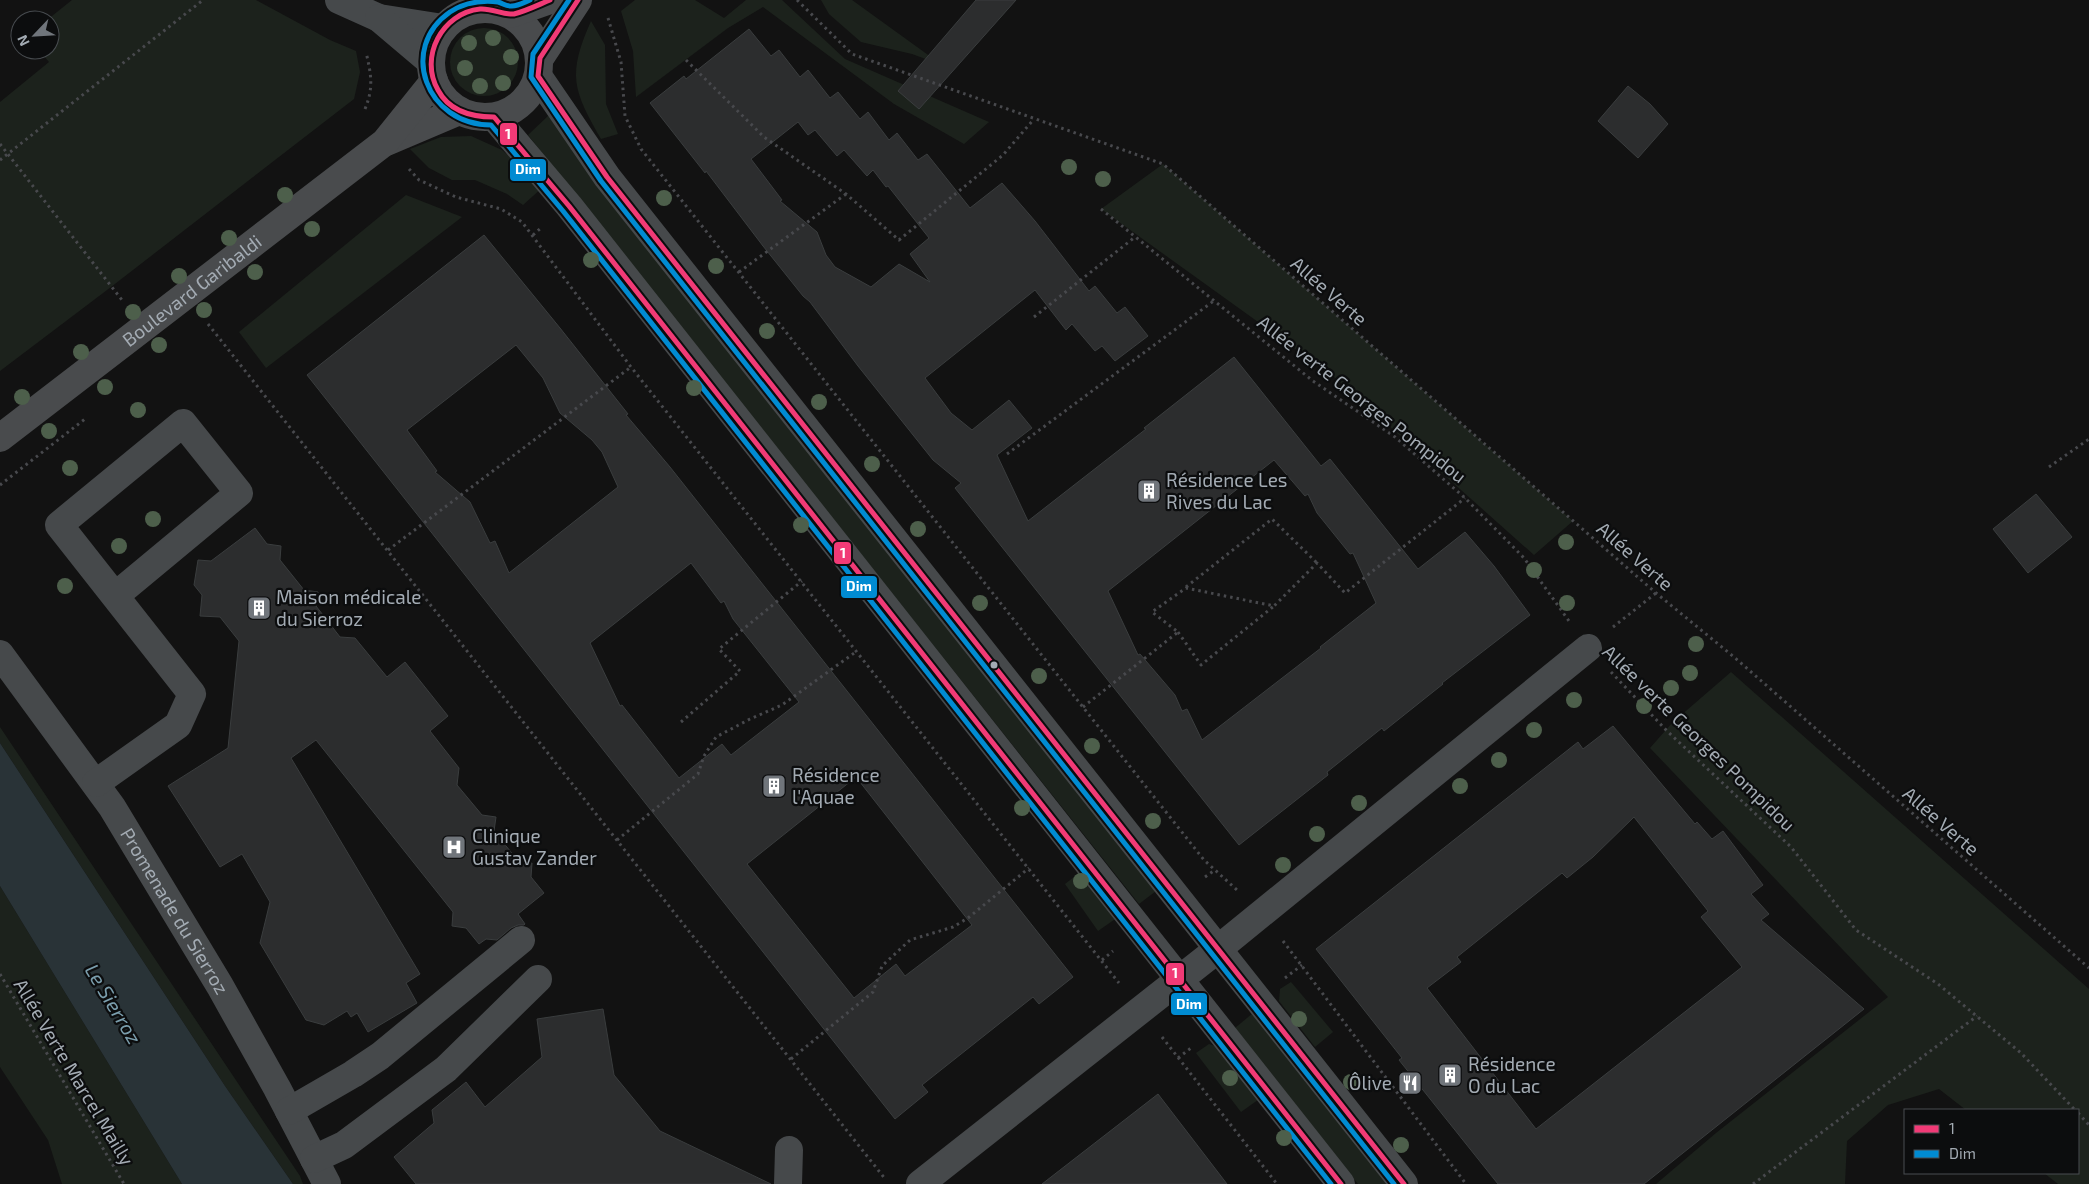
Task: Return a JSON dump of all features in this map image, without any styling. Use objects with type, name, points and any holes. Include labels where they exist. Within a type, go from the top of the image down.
[{"type":"main road","points":[[510,14],[550,0]]},
{"type":"main road","points":[[539,67],[535,40],[524,25],[510,14],[492,9],[474,9],[457,16],[443,28],[433,44],[432,72],[439,93],[448,104],[470,116],[494,117],[509,112],[522,104],[532,91],[539,67],[578,0]]},
{"type":"main road","name":"Boulevard Garibaldi","points":[[385,142],[432,72]]},
{"type":"main road","name":"Boulevard Garibaldi","points":[[0,438],[385,142],[459,111]]},
{"type":"street","points":[[339,0],[379,18],[443,28]]},
{"type":"street","points":[[379,18],[432,72]]},
{"type":"street","points":[[539,67],[607,177],[1404,1184]]},
{"type":"street","points":[[494,117],[569,206],[1341,1184]]},
{"type":"street","points":[[96,783],[178,725],[192,694],[59,525],[183,423],[239,493],[115,596]]},
{"type":"street","points":[[920,1184],[1218,949],[1588,648]]},
{"type":"street","name":"Promenade du Sierroz","points":[[0,654],[96,783],[220,986],[289,1110],[327,1184]]},
{"type":"street","points":[[289,1110],[353,1074],[380,1056],[522,940]]},
{"type":"street","points":[[314,1159],[344,1145],[446,1069],[538,979]]},
{"type":"street","points":[[788,1184],[789,1150]]},
{"type":"path","points":[[0,160],[203,0]]},
{"type":"path","points":[[686,60],[764,136],[846,194],[899,240],[1003,155],[1034,119],[852,54],[797,0]]},
{"type":"path","points":[[605,13],[609,20],[621,62],[625,116],[641,149],[1204,860],[1261,913],[1466,1184]]},
{"type":"path","points":[[379,18],[366,52],[372,78],[370,98],[364,111],[385,142],[420,180],[456,197],[501,209],[522,222],[631,367],[1030,868],[1277,1184]]},
{"type":"path","name":"Allée Verte","points":[[1034,119],[1162,164],[1656,593],[1741,664],[2089,968]]},
{"type":"path","points":[[0,144],[122,300]]},
{"type":"path","points":[[739,272],[846,194]]},
{"type":"path","name":"Allée verte Georges Pompidou","points":[[1102,209],[1313,381],[1395,438],[1465,498],[1524,558],[1588,648],[1667,731],[1791,847],[1856,930],[1938,984],[1977,1016],[2021,1053],[2074,1109]]},
{"type":"path","points":[[1034,317],[1135,237]]},
{"type":"path","points":[[1007,454],[1215,300]]},
{"type":"path","points":[[208,324],[889,1184]]},
{"type":"path","points":[[388,550],[631,367]]},
{"type":"path","points":[[2049,467],[2089,440]]},
{"type":"path","points":[[1317,563],[1274,606],[1201,665],[1178,632],[1152,612],[1186,588],[1272,519],[1317,563],[1344,593],[1465,498]]},
{"type":"path","points":[[681,722],[740,671],[719,649],[802,581]]},
{"type":"path","points":[[1186,588],[1274,606]]},
{"type":"path","points":[[1588,648],[1656,593]]},
{"type":"path","points":[[1083,707],[1178,632]]},
{"type":"path","points":[[617,840],[698,774],[704,756],[716,737],[750,719],[782,706],[857,650]]},
{"type":"path","points":[[791,1059],[873,992],[882,966],[910,940],[953,927],[968,918],[1030,868]]},
{"type":"path","name":"Allée Verte Marcel Mailly","points":[[0,974],[124,1184]]},
{"type":"path","points":[[1753,1184],[1977,1016]]},
{"type":"path","name":"Allée verte Georges Pompidou","points":[[2079,1114],[2089,1125]]},
{"type":"shaded area","points":[[72,0],[256,0],[330,40],[356,51],[360,72],[354,99],[0,371],[0,102],[49,62],[47,60],[60,60],[60,10]]},
{"type":"shaded area","points":[[635,0],[695,0],[724,18],[746,0],[782,0],[845,59],[989,122],[964,144],[894,104],[763,7],[728,28],[636,97],[633,51],[621,11]]},
{"type":"shaded area","points":[[821,0],[852,0],[942,65],[912,54],[861,42],[829,14]]},
{"type":"shaded area","points":[[591,21],[605,45],[606,104],[618,134],[601,139],[584,107],[576,82],[578,55]]},
{"type":"shaded area","points":[[484,28],[497,31],[508,38],[515,49],[518,62],[515,75],[508,86],[497,93],[484,96],[471,93],[460,86],[453,75],[450,62],[453,49],[460,38],[471,31]]},
{"type":"shaded area","points":[[549,115],[1160,888],[1139,904],[528,135]]},
{"type":"shaded area","points":[[471,136],[502,150],[543,187],[523,205],[507,194],[475,180],[452,180],[429,168],[410,149],[441,137]]},
{"type":"shaded area","points":[[1163,164],[1573,521],[1534,555],[1333,376],[1101,209]]},
{"type":"shaded area","points":[[406,195],[462,217],[266,368],[239,332]]},
{"type":"shaded area","points":[[1731,672],[2089,989],[2089,1184],[2058,1184],[2045,1174],[2079,1174],[2079,1109],[1965,1109],[1939,1089],[1888,1105],[1847,1141],[1845,1184],[1656,1184],[1716,1133],[1888,997],[1650,748],[1672,723]]},
{"type":"shaded area","points":[[0,727],[300,1176],[303,1184],[293,1184],[225,1086],[0,743]]},
{"type":"shaded area","points":[[1083,870],[1118,917],[1098,931],[1065,884]]},
{"type":"shaded area","points":[[0,886],[182,1184],[62,1184],[48,1140],[0,1067]]},
{"type":"shaded area","points":[[1291,982],[1333,1032],[1315,1047],[1279,1001],[1280,989]]},
{"type":"shaded area","points":[[1253,1013],[1388,1184],[1358,1184],[1235,1028]]},
{"type":"shaded area","points":[[1209,1044],[1221,1048],[1262,1097],[1241,1112],[1196,1053]]},
{"type":"water","name":"Le Sierroz","points":[[0,743],[225,1086],[293,1184],[182,1184],[0,886]]},
{"type":"building","points":[[976,0],[1016,0],[919,109],[898,91]]},
{"type":"building","points":[[749,29],[771,56],[779,50],[800,77],[808,70],[830,98],[838,92],[860,119],[868,112],[889,140],[897,133],[918,160],[927,154],[970,208],[1002,183],[1035,221],[1089,291],[1095,286],[1117,313],[1125,307],[1148,336],[1115,361],[1102,346],[1095,351],[1072,324],[1066,330],[1035,290],[925,378],[951,413],[972,430],[1009,400],[1032,428],[997,455],[1028,521],[1146,429],[1144,428],[1234,357],[1321,466],[1330,459],[1418,569],[1465,532],[1494,566],[1530,615],[1442,683],[1384,731],[1382,728],[1327,772],[1328,775],[1239,845],[955,488],[961,483],[933,460],[810,302],[803,296],[706,171],[705,173],[650,103],[684,76],[686,79]],"holes":[[[798,122],[808,135],[815,130],[837,156],[844,150],[867,176],[873,170],[886,187],[888,186],[929,238],[910,254],[930,282],[899,264],[871,287],[835,267],[826,255],[817,232],[780,201],[782,200],[751,159]],[[1274,460],[1305,496],[1308,494],[1317,513],[1350,554],[1353,553],[1376,603],[1202,740],[1187,709],[1182,711],[1175,695],[1140,654],[1138,655],[1108,591]]]},
{"type":"building","points":[[1628,86],[1650,104],[1668,124],[1638,158],[1598,121]]},
{"type":"building","points":[[484,235],[560,328],[628,414],[626,415],[670,467],[1073,977],[1039,1004],[1033,997],[922,1085],[928,1092],[895,1119],[307,375]],"holes":[[[516,345],[543,378],[560,413],[592,440],[602,452],[618,487],[509,573],[495,541],[490,543],[470,502],[435,472],[437,471],[407,430]],[[691,563],[721,603],[724,601],[733,619],[799,702],[731,755],[722,744],[679,778],[622,705],[620,706],[590,643]],[[856,777],[972,925],[905,976],[896,964],[854,998],[747,864]]]},
{"type":"building","points":[[2036,494],[2072,537],[2028,573],[1993,529]]},
{"type":"building","name":"Clinique Gustav Zander","points":[[255,528],[267,544],[281,546],[280,560],[304,590],[318,592],[316,606],[340,637],[355,638],[387,677],[405,662],[448,716],[430,731],[459,768],[457,785],[482,815],[496,817],[494,831],[519,862],[532,863],[531,877],[544,893],[518,914],[524,925],[511,928],[497,940],[486,939],[479,944],[466,928],[452,926],[453,912],[316,740],[291,758],[420,974],[406,983],[417,1003],[368,1032],[357,1013],[351,1017],[347,1011],[324,1025],[306,1020],[260,943],[270,902],[242,854],[220,867],[168,786],[228,748],[239,641],[220,617],[200,616],[202,595],[194,585],[198,560],[211,561]]},
{"type":"building","points":[[1613,726],[1695,824],[1697,822],[1712,839],[1723,831],[1763,885],[1751,894],[1769,914],[1761,920],[1864,1009],[1644,1184],[1498,1184],[1399,1060],[1402,1058],[1316,949],[1578,742],[1583,749]],"holes":[[[1634,817],[1708,911],[1701,917],[1742,967],[1536,1129],[1427,988],[1461,962],[1457,957],[1562,873],[1567,878],[1593,857]]]},
{"type":"building","points":[[603,1009],[614,1075],[660,1131],[771,1184],[416,1184],[394,1157],[434,1123],[432,1110],[466,1082],[485,1107],[542,1057],[537,1019]]},
{"type":"building","points":[[1158,1094],[1227,1184],[1042,1184]]},
{"type":"transit line","name":"Dim","points":[[530,0],[514,6],[492,1],[467,4],[450,12],[434,27],[425,45],[423,64],[427,82],[436,99],[450,112],[468,122],[491,125],[563,211],[1331,1184]]},
{"type":"transit line","name":"1","points":[[550,0],[514,14],[480,9],[467,12],[455,19],[445,28],[433,51],[431,64],[438,90],[448,103],[455,108],[478,116],[494,117],[569,206],[1341,1184]]},
{"type":"transit line","name":"Dim","points":[[569,0],[533,54],[531,77],[601,181],[1394,1184]]},
{"type":"transit line","name":"1","points":[[578,0],[540,58],[538,76],[607,177],[1404,1184]]},
{"type":"place","name":"Résidence Les Rives du Lac","points":[[1149,491]]},
{"type":"place","name":"Maison médicale du Sierroz","points":[[259,608]]},
{"type":"place","name":"Résidence l'Aquae","points":[[774,786]]},
{"type":"place","name":"Clinique Gustav Zander","points":[[454,847]]},
{"type":"place","name":"Résidence O du Lac","points":[[1450,1075]]},
{"type":"place","name":"Ôlive","points":[[1410,1083]]}]
